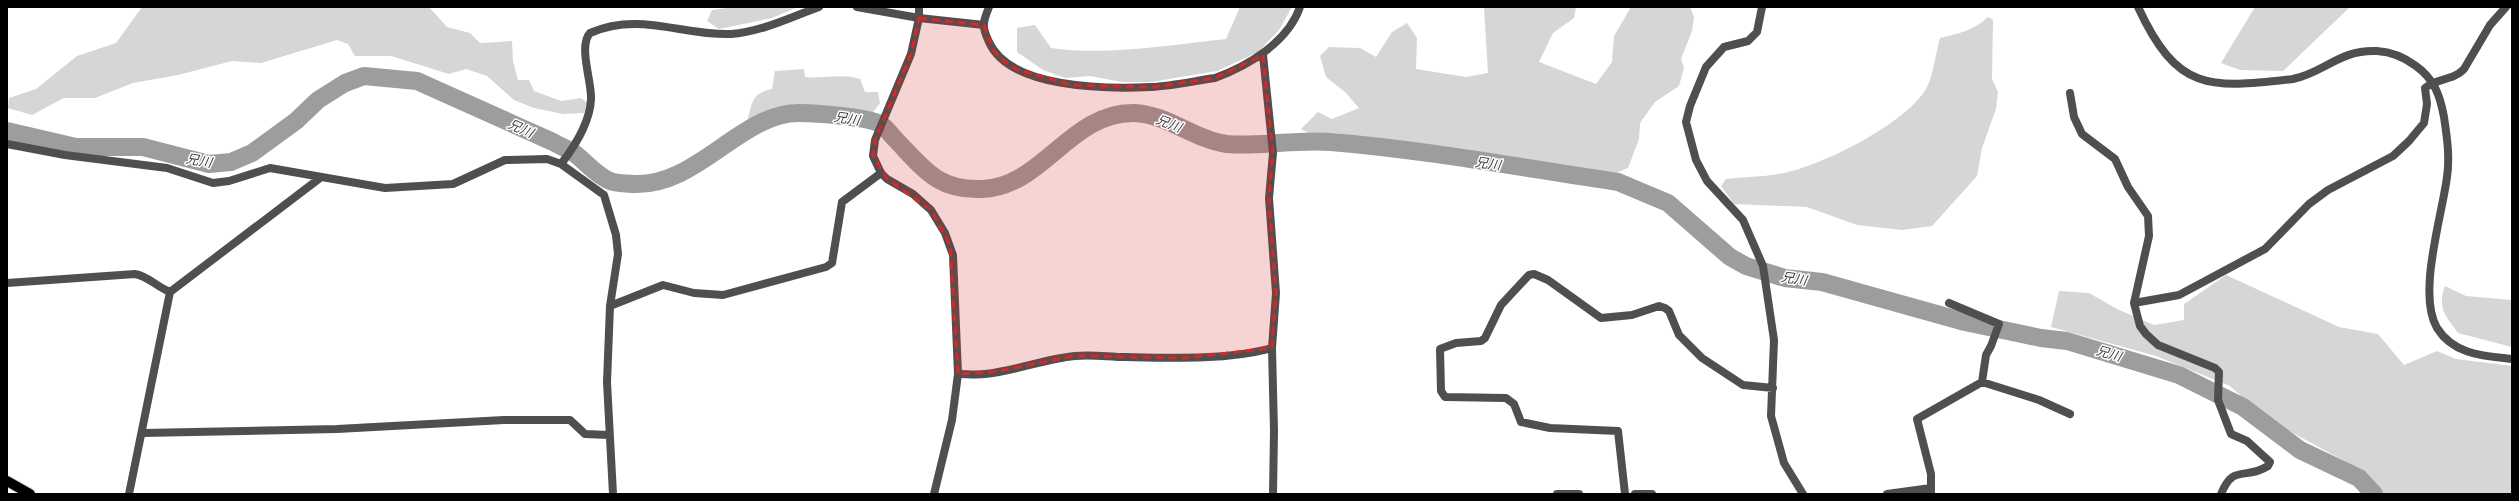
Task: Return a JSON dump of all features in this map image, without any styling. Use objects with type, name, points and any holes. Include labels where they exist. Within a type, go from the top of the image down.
[{"type":"main road","points":[[7,481],[30,494]]},
{"type":"street","points":[[564,161],[585,124],[591,100],[585,43],[590,33],[597,29],[648,23],[718,34],[733,34],[767,26],[819,7]]},
{"type":"street","points":[[857,7],[919,18],[984,25]]},
{"type":"street","points":[[919,7],[919,18],[911,54],[875,140],[873,156],[881,173],[928,206],[940,222],[953,255],[958,374],[952,420],[934,494]]},
{"type":"street","points":[[989,7],[984,25],[994,52],[1005,62],[1018,70],[1073,85],[1152,87],[1215,78],[1263,55],[1293,24],[1300,7]]},
{"type":"street","points":[[1762,7],[1757,32],[1748,41],[1724,47],[1706,67],[1690,106],[1686,122],[1696,160],[1707,181],[1743,220],[1763,266],[1774,340],[1771,416],[1782,456],[1802,494]]},
{"type":"street","points":[[2138,7],[2152,38],[2170,60],[2192,76],[2207,82],[2225,84],[2304,77],[2351,53],[2377,51],[2400,55],[2425,72],[2433,81],[2442,109],[2449,162],[2431,272],[2429,308],[2438,329],[2455,346],[2472,354],[2512,359]]},
{"type":"street","points":[[2134,303],[2179,295],[2265,249],[2309,204],[2328,190],[2393,156],[2409,141],[2424,123],[2427,104],[2425,88],[2433,81],[2446,80],[2459,74],[2464,69],[2490,25],[2506,7]]},
{"type":"street","points":[[1263,55],[1269,129],[1273,153],[1269,198],[1276,294],[1272,348],[1274,432],[1273,494]]},
{"type":"street","points":[[2070,93],[2074,117],[2082,134],[2115,158],[2128,187],[2148,216],[2149,236],[2134,303],[2140,326],[2152,341],[2209,364],[2219,372],[2218,400],[2231,434],[2247,441],[2270,462],[2268,466],[2256,473],[2233,476],[2227,479],[2221,494]]},
{"type":"street","points":[[7,144],[64,155],[167,168],[213,183],[229,181],[270,168],[320,178],[386,188],[453,184],[505,160],[548,159],[564,161],[604,195],[608,204],[618,254],[610,306],[607,382],[613,494]]},
{"type":"street","points":[[610,306],[663,285],[694,294],[723,295],[826,267],[832,263],[842,202],[881,173]]},
{"type":"street","points":[[129,494],[143,433],[170,292],[320,178]]},
{"type":"street","points":[[7,283],[135,274],[142,275],[159,288],[170,292]]},
{"type":"street","points":[[1625,494],[1618,431],[1550,428],[1521,422],[1514,404],[1506,398],[1445,397],[1441,391],[1440,349],[1456,343],[1481,341],[1485,338],[1501,305],[1529,275],[1534,274],[1548,280],[1601,318],[1632,315],[1659,306],[1665,308],[1669,311],[1679,335],[1702,358],[1743,385],[1773,388]]},
{"type":"street","points":[[1949,303],[1999,324],[1992,346],[1986,355],[1982,382]]},
{"type":"street","points":[[958,374],[990,373],[1074,356],[1186,358],[1260,352],[1272,348]]},
{"type":"street","points":[[1887,494],[1931,491],[1929,464],[1917,420],[1982,382],[2039,400],[2070,414]]},
{"type":"street","points":[[143,433],[337,429],[518,419],[570,420],[585,434],[609,435]]},
{"type":"street","points":[[1557,494],[1579,494]]},
{"type":"street","points":[[1635,494],[1652,494]]},
{"type":"highlighted area","points":[[919,18],[984,25],[994,51],[1005,62],[1018,70],[1073,85],[1152,87],[1215,78],[1263,55],[1273,153],[1269,198],[1276,293],[1272,348],[1186,358],[1074,356],[995,372],[958,374],[950,245],[931,210],[887,179],[873,156],[875,140],[911,54]]},
{"type":"shaded area","points":[[142,7],[429,7],[447,27],[470,33],[480,43],[512,41],[513,61],[518,80],[529,80],[534,91],[561,101],[581,98],[587,103],[584,113],[563,114],[534,108],[514,100],[487,76],[466,69],[449,74],[391,56],[355,56],[348,44],[337,40],[261,63],[232,61],[178,75],[133,83],[95,98],[64,98],[32,115],[8,108],[9,98],[36,89],[77,56],[116,43]]},
{"type":"shaded area","points":[[734,7],[798,7],[772,18],[719,29],[707,21],[712,10]]},
{"type":"shaded area","points":[[1240,7],[1292,7],[1279,30],[1258,52],[1217,71],[1151,82],[1122,82],[1090,76],[1065,78],[1043,70],[1017,52],[1017,28],[1035,25],[1051,48],[1073,50],[1095,51],[1139,49],[1226,39]]},
{"type":"shaded area","points":[[1484,7],[1576,7],[1574,18],[1553,33],[1539,62],[1596,84],[1612,62],[1614,36],[1631,7],[1690,7],[1694,17],[1692,31],[1681,59],[1684,68],[1679,86],[1655,102],[1640,123],[1639,139],[1628,168],[1609,176],[1548,169],[1504,156],[1477,155],[1460,149],[1369,141],[1336,133],[1308,133],[1301,129],[1318,112],[1332,119],[1359,108],[1345,92],[1326,77],[1320,56],[1329,47],[1360,48],[1376,57],[1392,32],[1407,23],[1417,38],[1416,69],[1466,77],[1488,73]]},
{"type":"shaded area","points":[[2255,7],[2350,7],[2283,71],[2240,70],[2221,63]]},
{"type":"shaded area","points":[[1988,17],[1993,20],[1992,79],[1998,92],[1996,109],[1982,148],[1977,176],[1932,226],[1902,230],[1857,225],[1807,207],[1734,204],[1721,186],[1726,179],[1770,175],[1800,169],[1841,152],[1882,129],[1900,116],[1926,89],[1940,38],[1971,28]]},
{"type":"shaded area","points":[[804,69],[805,77],[846,76],[860,79],[865,92],[878,92],[880,103],[871,115],[797,107],[772,110],[756,123],[747,122],[756,96],[772,89],[775,71]]},
{"type":"shaded area","points":[[2226,275],[2339,327],[2378,334],[2404,365],[2437,351],[2456,359],[2512,366],[2512,494],[2384,494],[2361,470],[2267,419],[2230,386],[2156,356],[2051,327],[2059,291],[2089,293],[2117,309],[2154,325],[2184,320],[2184,304]]},
{"type":"shaded area","points":[[2445,286],[2466,296],[2512,300],[2512,347],[2458,333],[2446,316],[2442,306]]},
{"type":"waterway","name":"兄川","points":[[7,131],[76,147],[143,147],[209,164],[231,162],[252,153],[296,121],[318,100],[345,83],[364,76],[417,81],[553,142],[574,153],[596,172],[613,182],[633,184],[656,182],[678,174],[699,163],[758,124],[779,116],[800,113],[854,117],[880,124],[924,169],[933,176],[943,182],[967,189],[982,189],[1003,185],[1022,176],[1040,164],[1074,136],[1092,124],[1112,116],[1134,113],[1146,114],[1169,122],[1204,138],[1227,144],[1253,145],[1318,141],[1367,145],[1475,160],[1618,182],[1668,203],[1730,257],[1746,266],[1785,278],[1822,282],[1965,322],[2041,338],[2067,341],[2179,375],[2243,407],[2300,450],[2359,478],[2374,494]]}]
